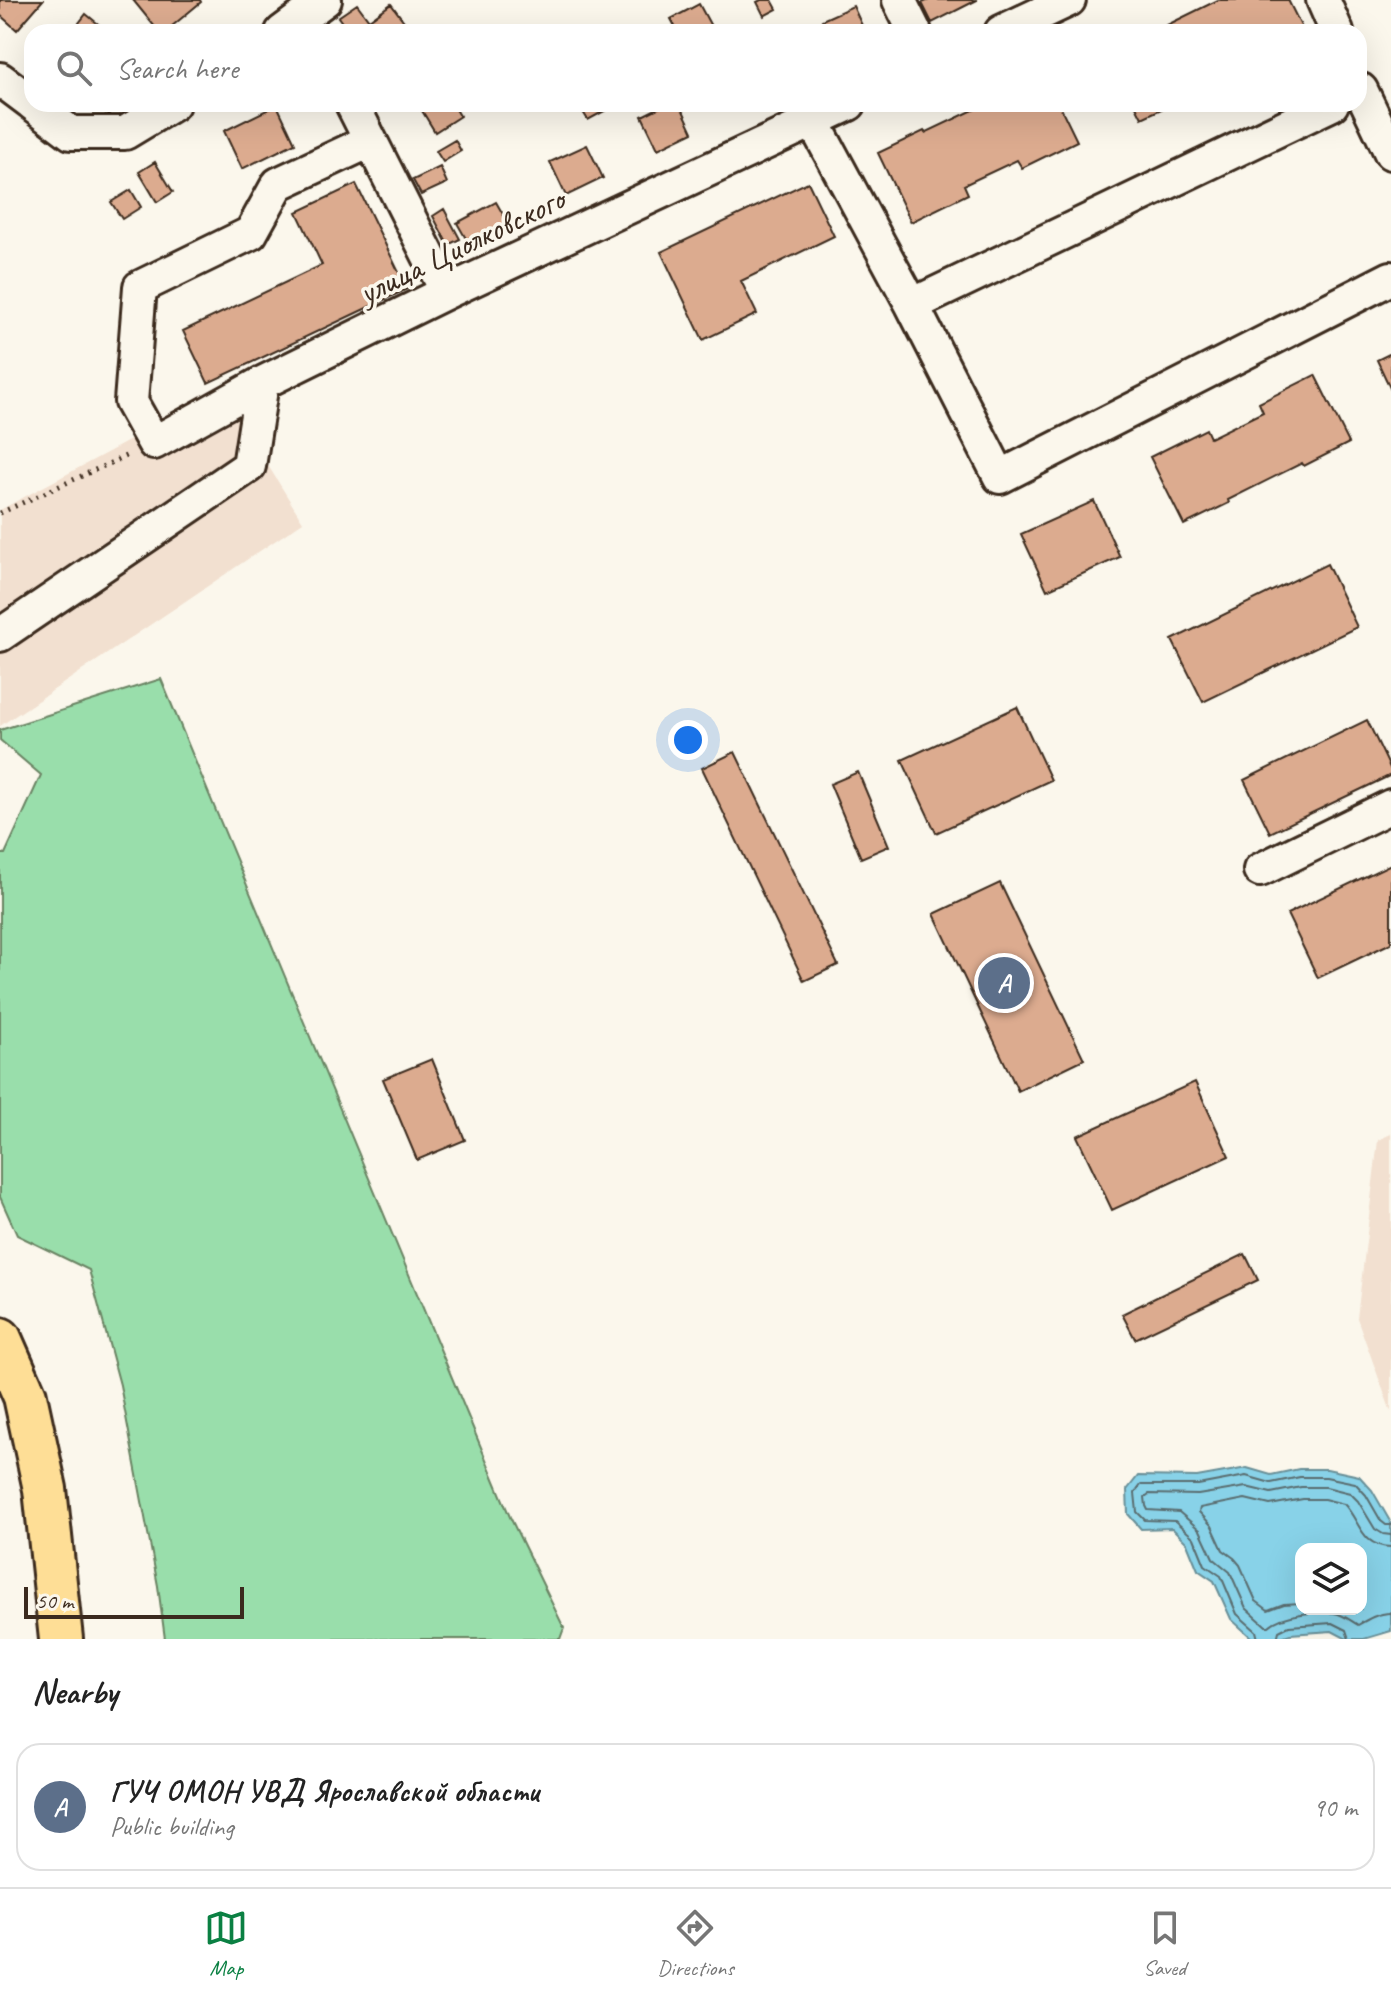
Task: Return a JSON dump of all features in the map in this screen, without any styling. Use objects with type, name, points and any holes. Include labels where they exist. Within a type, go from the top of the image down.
[{"type":"main road","points":[[0,1339],[25,1396],[45,1489],[61,1639]]},
{"type":"street","points":[[899,0],[911,24]]},
{"type":"street","points":[[1018,24],[1069,0]]},
{"type":"street","points":[[1323,0],[1334,24]]},
{"type":"street","points":[[0,79],[24,97]]},
{"type":"street","points":[[1367,103],[1391,153]]},
{"type":"street","points":[[43,112],[71,133],[125,133],[160,112]]},
{"type":"street","points":[[356,112],[447,292]]},
{"type":"street","name":"улица Циолковского","points":[[154,443],[262,383],[447,292],[832,112]]},
{"type":"street","points":[[912,305],[1315,112]]},
{"type":"street","points":[[813,121],[1000,477],[1391,278]]},
{"type":"street","points":[[154,443],[131,402],[140,287],[251,233],[278,184],[370,141]]},
{"type":"street","points":[[0,635],[249,466],[262,383]]},
{"type":"street","points":[[1260,870],[1391,806]]},
{"type":"path","points":[[0,513],[154,443]]},
{"type":"shaded area","points":[[222,391],[303,522],[0,726],[0,510]]},
{"type":"shaded area","points":[[1391,1134],[1391,1412],[1357,1318],[1378,1140]]},
{"type":"green space","points":[[161,679],[510,1517],[564,1628],[560,1639],[165,1639],[120,1385],[89,1270],[17,1235],[0,1197],[0,854],[5,854],[41,775],[0,740],[0,730]]},
{"type":"water","points":[[1247,1468],[1271,1475],[1299,1469],[1327,1469],[1359,1476],[1372,1490],[1391,1523],[1391,1631],[1364,1639],[1347,1639],[1332,1631],[1253,1639],[1231,1619],[1214,1581],[1198,1570],[1187,1543],[1172,1528],[1141,1529],[1128,1514],[1127,1490],[1138,1476],[1197,1477]]},
{"type":"building","points":[[0,0],[43,0],[17,30],[0,15]]},
{"type":"building","points":[[133,0],[201,2],[175,24],[152,24]]},
{"type":"building","points":[[772,0],[777,9],[764,16],[757,2]]},
{"type":"building","points":[[929,0],[977,0],[932,23],[922,3]]},
{"type":"building","points":[[1218,0],[1288,0],[1300,24],[1169,24]]},
{"type":"building","points":[[357,4],[369,20],[391,4],[406,24],[343,24],[338,17]]},
{"type":"building","points":[[699,4],[710,24],[674,24],[671,19]]},
{"type":"building","points":[[853,6],[861,24],[824,24],[822,20]]},
{"type":"building","points":[[86,14],[98,24],[78,24]]},
{"type":"building","points":[[263,112],[280,112],[295,143],[242,169],[224,131]]},
{"type":"building","points":[[423,112],[458,112],[460,116],[435,132]]},
{"type":"building","points":[[583,112],[603,112],[588,120]]},
{"type":"building","points":[[650,112],[684,112],[693,132],[658,149],[642,116]]},
{"type":"building","points":[[969,112],[1063,112],[1077,141],[1022,168],[1017,160],[964,185],[968,194],[911,222],[878,153]]},
{"type":"building","points":[[1139,112],[1155,112],[1142,118]]},
{"type":"building","points":[[455,140],[461,151],[443,162],[436,151]]},
{"type":"building","points":[[587,145],[603,178],[566,196],[550,162]]},
{"type":"building","points":[[155,162],[173,192],[157,202],[139,172]]},
{"type":"building","points":[[440,167],[447,183],[421,195],[413,180]]},
{"type":"building","points":[[808,182],[834,236],[741,281],[757,314],[703,340],[661,252]]},
{"type":"building","points":[[356,184],[407,289],[208,383],[183,331],[322,265],[297,212]]},
{"type":"building","points":[[131,190],[141,207],[122,219],[111,202]]},
{"type":"building","points":[[496,202],[508,223],[469,244],[457,223]]},
{"type":"building","points":[[444,209],[460,239],[448,245],[433,216]]},
{"type":"building","points":[[1391,353],[1391,390],[1377,360]]},
{"type":"building","points":[[1315,375],[1349,443],[1304,466],[1302,463],[1184,525],[1150,457],[1206,429],[1210,438],[1263,412],[1259,403]]},
{"type":"building","points":[[1094,501],[1120,557],[1047,590],[1021,534]]},
{"type":"building","points":[[1327,564],[1357,627],[1203,702],[1172,640]]},
{"type":"building","points":[[1017,707],[1051,780],[936,833],[902,760]]},
{"type":"building","points":[[1367,720],[1391,775],[1270,833],[1244,780]]},
{"type":"building","points":[[735,752],[838,965],[804,981],[702,768]]},
{"type":"building","points":[[858,772],[889,846],[861,858],[830,784]]},
{"type":"building","points":[[1391,864],[1391,943],[1318,978],[1287,914]]},
{"type":"building","points":[[1000,883],[1084,1059],[1018,1091],[934,914]]},
{"type":"building","points":[[432,1059],[465,1140],[417,1160],[383,1079]]},
{"type":"building","points":[[1195,1082],[1229,1156],[1112,1210],[1077,1136]]},
{"type":"building","points":[[1245,1254],[1258,1280],[1135,1339],[1122,1314]]},
{"type":"place","name":"ГУЧ ОМОН УВД Ярославской области","points":[[1004,983]]}]
